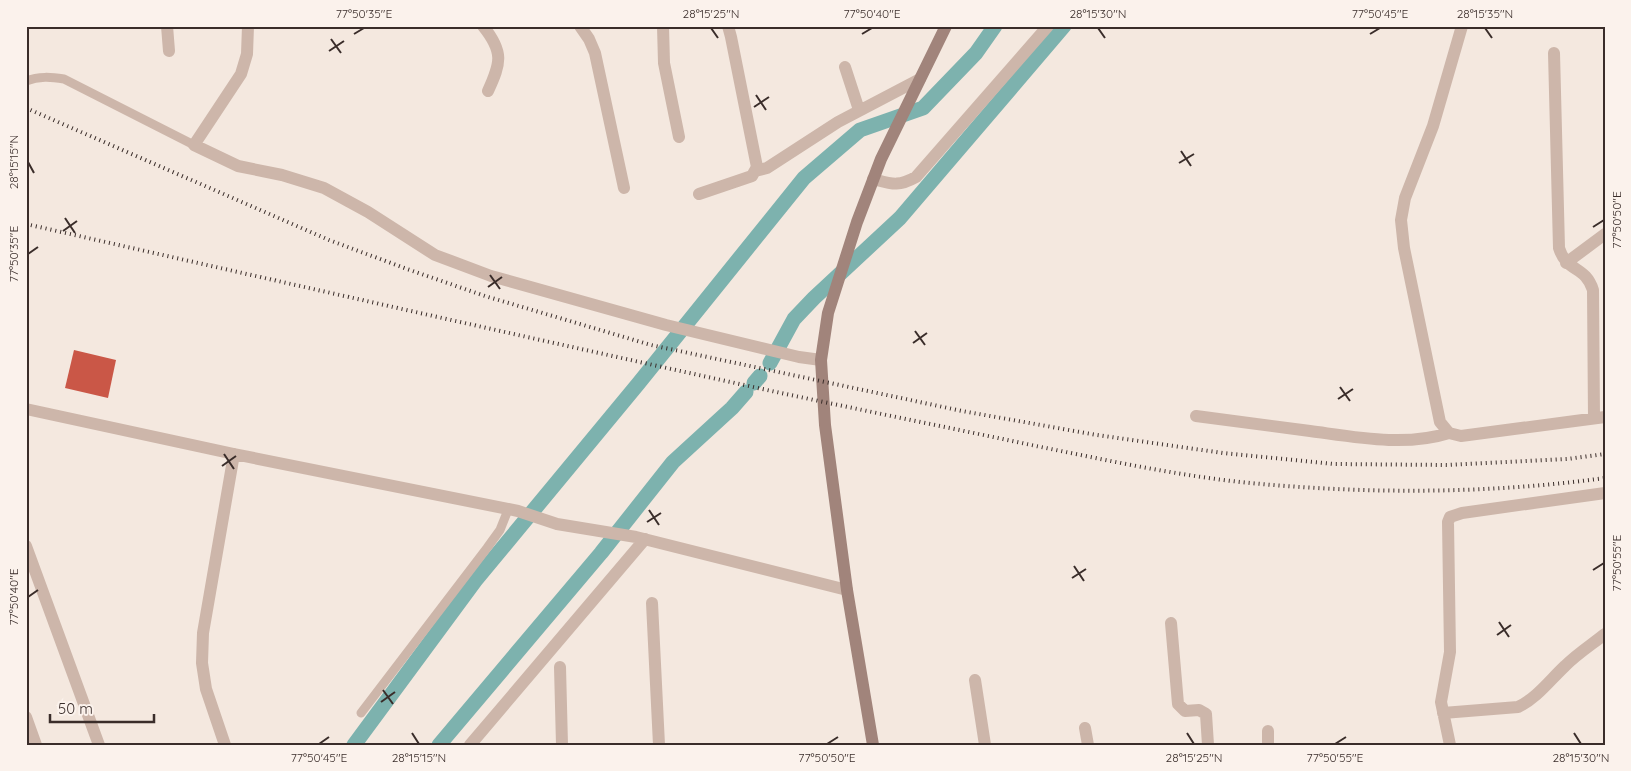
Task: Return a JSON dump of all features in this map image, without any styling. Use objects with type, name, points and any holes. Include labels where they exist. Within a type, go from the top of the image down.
[{"type":"street","points":[[167,26],[168,51]]},
{"type":"street","points":[[248,26],[247,54],[241,74],[194,145],[238,166],[282,175],[324,188],[368,212],[435,254],[491,276],[712,337],[799,357],[821,360]]},
{"type":"street","points":[[483,26],[499,56],[499,66],[488,91]]},
{"type":"street","points":[[663,26],[664,63],[679,137]]},
{"type":"street","points":[[699,194],[752,176],[757,167],[728,26]]},
{"type":"street","points":[[873,745],[847,590],[825,425],[821,360],[828,313],[857,222],[880,159],[946,26]]},
{"type":"street","points":[[873,179],[903,184],[916,177],[1048,26]]},
{"type":"street","points":[[1450,433],[1440,422],[1404,248],[1401,220],[1405,198],[1433,126],[1462,26]]},
{"type":"street","points":[[584,27],[595,53],[624,188]]},
{"type":"street","points":[[1196,416],[1366,438],[1413,440],[1450,433],[1461,436],[1600,417],[1593,290],[1585,274],[1566,263],[1559,248],[1554,53]]},
{"type":"street","points":[[845,67],[859,110]]},
{"type":"street","points":[[755,172],[767,168],[859,110],[920,79]]},
{"type":"street","points":[[1566,263],[1605,234]]},
{"type":"street","points":[[26,409],[234,454],[513,510],[557,524],[640,538],[847,590]]},
{"type":"street","points":[[224,745],[206,689],[202,663],[203,633],[234,454]]},
{"type":"street","points":[[1450,745],[1443,713],[1442,692],[1450,652],[1448,522],[1450,517],[1462,513],[1605,493]]},
{"type":"street","points":[[470,745],[640,538]]},
{"type":"street","points":[[26,546],[99,745]]},
{"type":"street","points":[[652,603],[659,745]]},
{"type":"street","points":[[1171,623],[1178,704],[1184,711],[1199,710],[1206,714],[1208,745]]},
{"type":"street","points":[[1443,713],[1518,707],[1525,704],[1566,665],[1605,634]]},
{"type":"street","points":[[560,667],[562,745]]},
{"type":"street","points":[[975,680],[985,745]]},
{"type":"street","points":[[26,717],[36,745]]},
{"type":"street","points":[[1085,728],[1088,745]]},
{"type":"street","points":[[1268,731],[1268,745]]},
{"type":"lane","points":[[26,81],[49,77],[64,79],[194,145]]},
{"type":"lane","points":[[362,713],[500,530],[513,510]]},
{"type":"building","points":[[74,350],[116,360],[108,398],[65,388]]},
{"type":"waterway","points":[[354,745],[475,581],[638,384],[804,178],[860,130],[923,108],[976,53],[995,26]]},
{"type":"waterway","points":[[770,363],[794,319],[900,218],[1064,26]]},
{"type":"waterway","points":[[754,383],[760,376]]},
{"type":"waterway","points":[[439,745],[601,553],[673,462],[732,408],[746,392]]},
{"type":"railway","points":[[26,108],[329,240],[485,296],[651,345],[962,411],[1097,435],[1223,453],[1334,464],[1448,465],[1567,459],[1605,454]]},
{"type":"railway","points":[[26,224],[767,390],[1170,472],[1223,480],[1294,487],[1428,491],[1517,487],[1605,478]]}]
